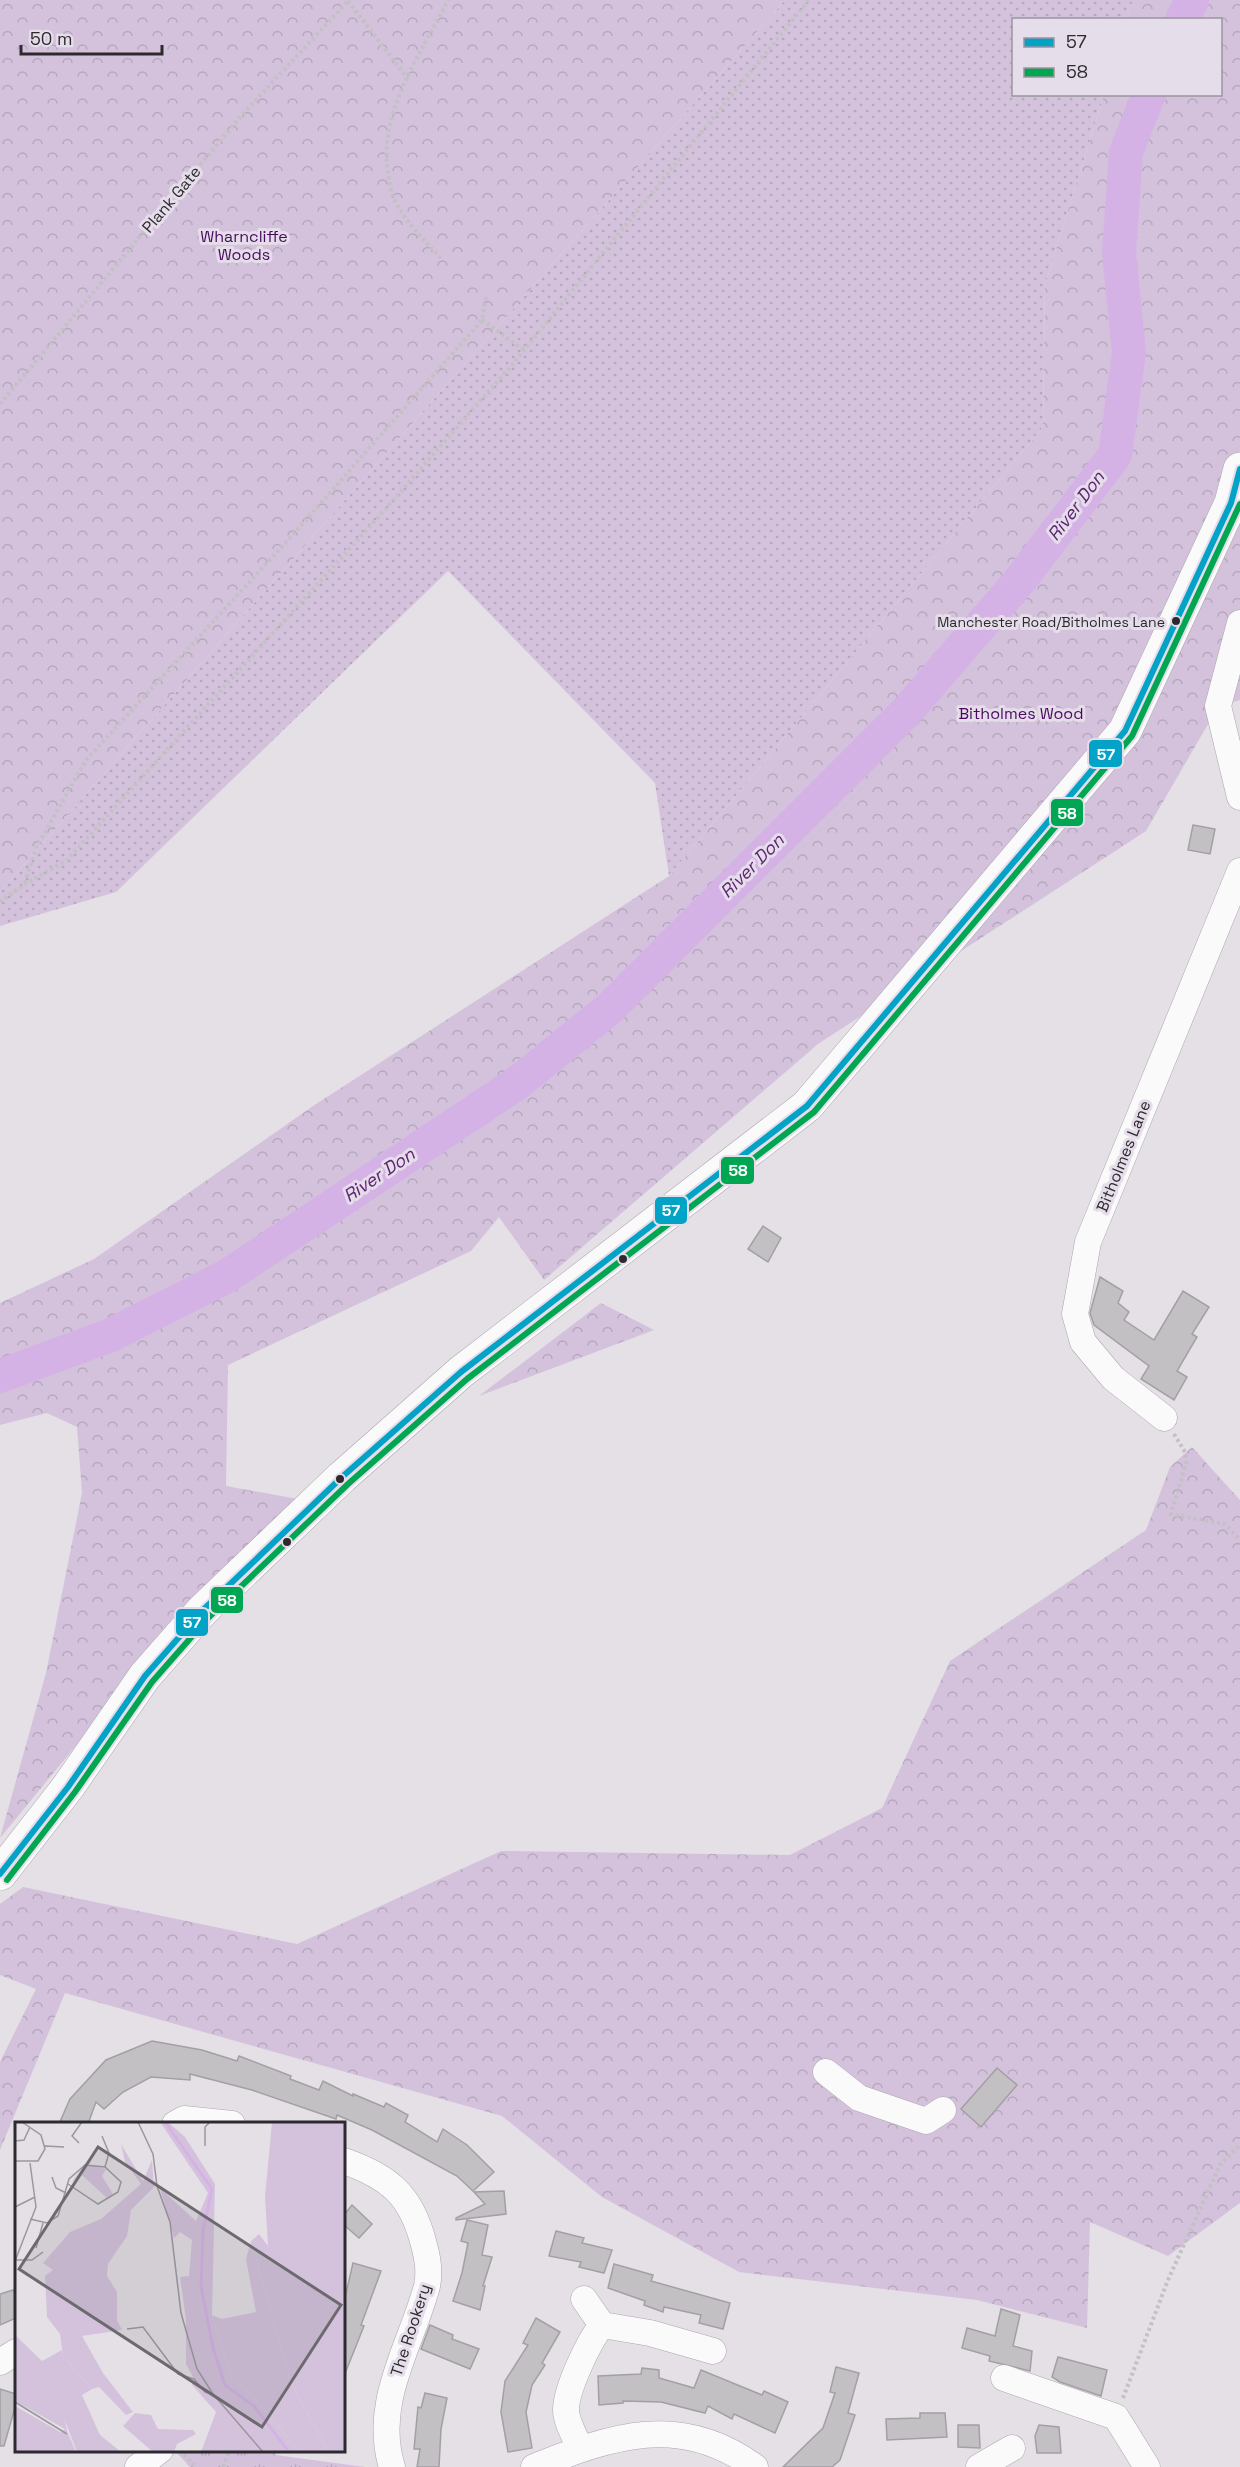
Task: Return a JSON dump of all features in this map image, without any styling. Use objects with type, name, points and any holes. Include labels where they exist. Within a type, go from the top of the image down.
[{"type":"main road","points":[[0,1874],[68,1787],[145,1676],[202,1611],[342,1477],[461,1372],[807,1106],[1125,731],[1236,514],[1240,469]]},
{"type":"street","points":[[1240,623],[1218,706],[1240,797]]},
{"type":"street","name":"Bitholmes Lane","points":[[1164,1418],[1113,1378],[1083,1342],[1075,1314],[1088,1242],[1240,872]]},
{"type":"street","points":[[826,2072],[859,2098],[926,2121],[943,2110]]},
{"type":"street","points":[[179,2122],[184,2119],[213,2122]]},
{"type":"street","name":"The Rookery","points":[[345,2161],[366,2169],[390,2183],[408,2201],[418,2221],[429,2263],[427,2284],[398,2363],[387,2406],[388,2453],[392,2467]]},
{"type":"street","points":[[584,2300],[602,2325],[650,2333],[713,2351]]},
{"type":"street","points":[[586,2454],[566,2412],[567,2398],[587,2348],[602,2325]]},
{"type":"street","points":[[0,2362],[15,2353]]},
{"type":"street","points":[[1004,2379],[1116,2417],[1147,2467]]},
{"type":"street","points":[[534,2467],[586,2454],[626,2437],[656,2433],[680,2434],[736,2453],[755,2467]]},
{"type":"street","points":[[978,2467],[1012,2448]]},
{"type":"street","points":[[138,2467],[160,2452]]},
{"type":"street","points":[[162,2452],[178,2467]]},
{"type":"path","points":[[348,0],[408,79]]},
{"type":"path","name":"Plank Gate","points":[[0,404],[241,116],[348,0]]},
{"type":"path","points":[[441,258],[416,233],[394,199],[387,170],[388,126],[397,100],[448,0]]},
{"type":"path","points":[[0,902],[25,884],[67,860],[373,524],[524,350],[809,0]]},
{"type":"path","points":[[25,884],[36,848],[86,760],[299,528],[482,320],[486,297]]},
{"type":"path","points":[[482,320],[524,350]]},
{"type":"path","points":[[1164,1418],[1185,1452],[1186,1464],[1171,1514],[1224,1524],[1240,1539]]},
{"type":"path","points":[[1116,2417],[1168,2280],[1221,2165],[1240,2145]]},
{"type":"path","points":[[181,2452],[196,2467]]},
{"type":"path","points":[[223,2467],[229,2452]]},
{"type":"green space","name":"Wharncliffe Woods","points":[[0,0],[785,0],[0,892]]},
{"type":"green space","points":[[785,0],[1133,0],[1127,18],[1012,18],[1012,96],[1104,96],[1045,285],[1043,427],[669,876],[655,783],[448,571],[116,892],[0,926],[0,892]]},
{"type":"green space","name":"Bitholmes Wood","points":[[1133,0],[1240,0],[1240,700],[1218,707],[1146,831],[818,1044],[544,1280],[499,1217],[471,1251],[228,1365],[226,1486],[298,1499],[171,1630],[0,1838],[46,1673],[82,1493],[77,1427],[47,1413],[0,1425],[0,1303],[94,1259],[313,1106],[669,876],[1043,427],[1045,285],[1104,96],[1222,96],[1222,18],[1127,18]]},
{"type":"green space","points":[[601,1303],[654,1330],[479,1396]]},
{"type":"green space","points":[[1192,1447],[1240,1500],[1240,2203],[1168,2256],[1090,2222],[1087,2328],[977,2300],[739,2272],[602,2197],[502,2116],[65,1993],[0,2150],[0,2062],[36,1989],[0,1975],[0,1904],[23,1887],[297,1944],[501,1851],[790,1855],[882,1808],[950,1661],[1146,1530],[1170,1467]]},
{"type":"green space","points":[[176,2452],[276,2452],[275,2455],[365,2467],[190,2467]]},
{"type":"building","points":[[1193,825],[1215,829],[1210,854],[1188,850]]},
{"type":"building","points":[[763,1226],[781,1238],[768,1262],[748,1249]]},
{"type":"building","points":[[1100,1277],[1123,1291],[1118,1303],[1129,1312],[1124,1320],[1154,1340],[1183,1291],[1209,1307],[1192,1334],[1197,1337],[1177,1371],[1187,1377],[1174,1400],[1141,1379],[1149,1366],[1094,1325],[1090,1313]]},
{"type":"building","points":[[152,2041],[202,2050],[237,2061],[239,2056],[291,2076],[290,2079],[319,2090],[323,2081],[353,2096],[353,2094],[384,2107],[386,2103],[408,2115],[405,2122],[437,2142],[443,2129],[467,2145],[494,2172],[473,2191],[457,2176],[372,2130],[337,2115],[336,2119],[252,2090],[190,2074],[190,2080],[151,2077],[123,2092],[104,2109],[96,2102],[89,2122],[60,2122],[70,2099],[106,2060]]},
{"type":"building","points":[[997,2068],[1017,2085],[981,2127],[961,2109]]},
{"type":"building","points":[[504,2191],[506,2214],[456,2220],[485,2204],[474,2192]]},
{"type":"building","points":[[352,2205],[372,2224],[359,2238],[345,2226],[345,2214]]},
{"type":"building","points":[[467,2220],[488,2225],[482,2255],[492,2257],[483,2286],[485,2286],[480,2310],[453,2301],[468,2243],[461,2241]]},
{"type":"building","points":[[556,2231],[584,2238],[582,2243],[612,2250],[604,2273],[579,2267],[581,2262],[549,2256]]},
{"type":"building","points":[[353,2263],[381,2271],[361,2325],[364,2326],[345,2374],[345,2298]]},
{"type":"building","points":[[614,2264],[653,2275],[651,2281],[730,2303],[723,2329],[699,2323],[701,2315],[664,2307],[663,2312],[644,2305],[645,2301],[608,2288]]},
{"type":"building","points":[[13,2290],[15,2318],[0,2325],[0,2294]]},
{"type":"building","points":[[1001,2309],[1020,2315],[1013,2346],[1032,2351],[1030,2371],[989,2361],[990,2356],[962,2348],[967,2328],[995,2336]]},
{"type":"building","points":[[536,2318],[560,2332],[542,2363],[545,2365],[532,2385],[526,2412],[532,2448],[508,2452],[501,2412],[505,2381],[528,2345],[523,2343]]},
{"type":"building","points":[[430,2325],[453,2335],[452,2339],[479,2349],[470,2369],[421,2349]]},
{"type":"building","points":[[1058,2357],[1107,2370],[1101,2396],[1052,2377]]},
{"type":"building","points":[[836,2367],[859,2373],[848,2413],[855,2415],[840,2460],[832,2467],[783,2467],[823,2428],[835,2393],[830,2392]]},
{"type":"building","points":[[642,2368],[659,2370],[659,2378],[694,2388],[701,2370],[762,2395],[764,2391],[788,2402],[775,2433],[734,2414],[732,2419],[708,2406],[705,2413],[661,2402],[623,2401],[623,2403],[599,2405],[598,2376],[641,2374]]},
{"type":"building","points":[[0,2389],[15,2394],[15,2408],[4,2446],[0,2446]]},
{"type":"building","points":[[425,2393],[447,2398],[441,2429],[439,2467],[417,2467],[420,2449],[414,2449],[418,2407],[421,2408]]},
{"type":"building","points":[[920,2413],[945,2413],[947,2437],[887,2440],[886,2419],[920,2418]]},
{"type":"building","points":[[958,2425],[979,2425],[980,2448],[958,2447]]},
{"type":"building","points":[[1039,2425],[1059,2427],[1061,2453],[1037,2453],[1035,2436]]},
{"type":"waterway","name":"River Don","points":[[1183,18],[1192,0]]},
{"type":"waterway","name":"River Don","points":[[0,1376],[111,1335],[227,1276],[516,1084],[610,1008],[906,712],[1021,579],[1115,455],[1129,352],[1119,253],[1126,152],[1148,96]]},
{"type":"transit line","name":"57","points":[[0,1874],[68,1787],[145,1676],[202,1611],[342,1477],[461,1372],[807,1106],[1125,731],[1231,503],[1240,469]]},
{"type":"transit line","name":"58","points":[[7,1880],[75,1792],[152,1682],[209,1617],[348,1484],[467,1379],[814,1112],[1132,736],[1240,504]]},
{"type":"place","name":"Manchester Road/Bitholmes Lane","points":[[1176,621]]}]
